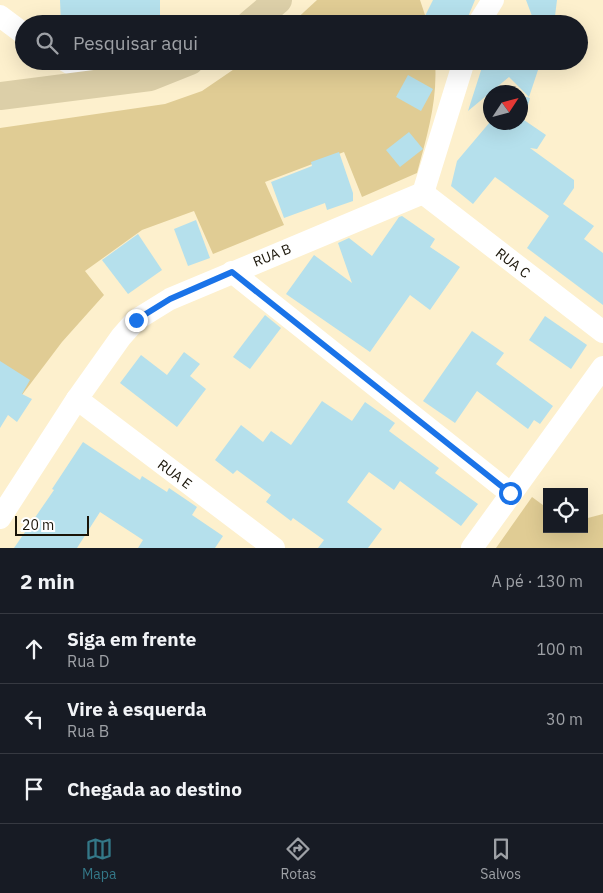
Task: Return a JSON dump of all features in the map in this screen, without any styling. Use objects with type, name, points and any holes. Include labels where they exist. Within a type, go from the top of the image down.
[{"type":"street","points":[[260,15],[278,0]]},
{"type":"street","points":[[484,15],[494,0]]},
{"type":"street","points":[[0,16],[15,27]]},
{"type":"street","points":[[81,70],[103,83]]},
{"type":"street","points":[[0,96],[150,77],[168,70]]},
{"type":"street","points":[[423,193],[461,70]]},
{"type":"street","name":"RUA B","points":[[0,518],[77,399],[136,320],[170,299],[423,193]]},
{"type":"street","name":"RUA C","points":[[423,193],[603,332]]},
{"type":"street","points":[[232,272],[510,493]]},
{"type":"street","points":[[472,548],[603,367]]},
{"type":"street","name":"RUA E","points":[[77,399],[274,548]]},
{"type":"shaded area","points":[[317,0],[420,0],[425,15],[301,15]]},
{"type":"shaded area","points":[[233,70],[435,70],[433,104],[417,173],[362,197],[344,152],[265,182],[284,225],[213,254],[194,211],[142,230],[85,271],[104,295],[62,342],[0,424],[0,128],[165,104],[202,91]]},
{"type":"shaded area","points":[[532,497],[543,505],[543,533],[588,533],[588,518],[603,514],[603,548],[496,548]]},
{"type":"building","points":[[60,0],[160,0],[160,15],[61,15]]},
{"type":"building","points":[[433,0],[475,0],[469,15],[426,15]]},
{"type":"building","points":[[526,0],[557,0],[555,15],[532,15]]},
{"type":"building","points":[[481,70],[538,70],[529,97],[528,85],[517,85],[509,77],[499,85],[483,85],[483,99],[468,111]]},
{"type":"building","points":[[408,75],[433,89],[421,111],[396,97]]},
{"type":"building","points":[[528,123],[546,135],[537,149],[530,148],[574,180],[574,188],[563,204],[594,226],[584,239],[603,253],[603,305],[527,248],[549,216],[495,177],[473,204],[451,186],[457,161],[483,130],[528,130]]},
{"type":"building","points":[[409,132],[423,149],[400,167],[386,150]]},
{"type":"building","points":[[339,152],[353,193],[353,201],[327,210],[325,203],[284,218],[271,182],[312,166],[311,162]]},
{"type":"building","points":[[402,216],[435,239],[430,247],[460,267],[430,310],[410,295],[370,352],[286,294],[314,255],[352,283],[338,243],[349,238],[372,256],[399,217]]},
{"type":"building","points":[[196,220],[210,258],[188,266],[174,229]]},
{"type":"building","points":[[138,234],[162,270],[128,294],[102,260]]},
{"type":"building","points":[[265,315],[281,328],[250,369],[233,357]]},
{"type":"building","points":[[545,316],[587,345],[571,369],[529,340]]},
{"type":"building","points":[[472,331],[504,353],[496,364],[553,406],[540,424],[534,420],[528,429],[477,391],[455,423],[423,401]]},
{"type":"building","points":[[184,352],[200,364],[190,376],[206,389],[177,427],[120,383],[141,355],[167,375]]},
{"type":"building","points":[[0,361],[30,380],[22,394],[32,399],[17,422],[8,415],[0,428]]},
{"type":"building","points":[[322,401],[352,421],[365,402],[395,423],[389,431],[439,468],[435,473],[478,504],[461,526],[400,481],[394,490],[369,472],[347,502],[382,529],[368,548],[318,548],[324,540],[293,518],[291,521],[266,502],[271,495],[237,470],[233,474],[215,460],[241,425],[263,442],[271,431],[291,445]]},
{"type":"building","points":[[83,442],[140,480],[142,476],[167,492],[169,488],[197,507],[192,515],[223,536],[215,548],[138,548],[143,540],[100,512],[77,548],[14,548],[54,490],[52,489]]},
{"type":"route","points":[[136,320],[152,308],[170,299],[232,272],[510,493]]}]
